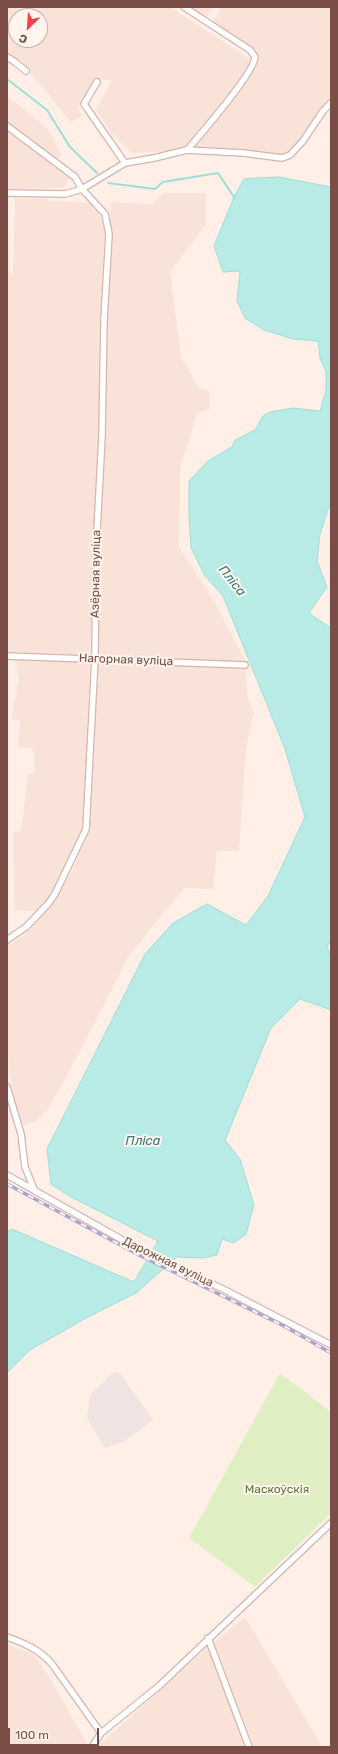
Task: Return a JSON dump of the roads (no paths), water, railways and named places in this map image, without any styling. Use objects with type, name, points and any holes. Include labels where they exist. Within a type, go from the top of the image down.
[{"type":"street","points":[[184,7],[250,50],[255,57],[252,66],[219,111],[187,150]]},
{"type":"street","points":[[7,58],[15,62],[26,72]]},
{"type":"street","points":[[97,82],[84,104],[125,163]]},
{"type":"street","points":[[7,193],[65,194],[82,189],[125,163],[187,150],[243,153],[282,158],[290,156],[303,141],[323,111],[331,103]]},
{"type":"street","name":"Азёрная вуліца","points":[[7,126],[75,177],[82,189],[105,214],[109,234],[104,319],[102,436],[96,551],[95,658],[86,829],[55,894],[48,904],[26,927],[7,940]]},
{"type":"street","name":"Нагорная вуліца","points":[[7,656],[95,658],[245,665]]},
{"type":"street","points":[[7,1087],[21,1134],[25,1167],[34,1189]]},
{"type":"street","name":"Дарожная вуліца","points":[[7,1175],[142,1250],[331,1345]]},
{"type":"street","points":[[92,1747],[101,1733],[159,1686],[331,1523]]},
{"type":"street","points":[[7,1637],[22,1642],[44,1655],[101,1733]]},
{"type":"street","points":[[208,1638],[249,1747]]},
{"type":"water","name":"Пліса","points":[[279,177],[331,187],[331,501],[320,534],[317,561],[327,587],[309,613],[331,628],[331,942],[327,946],[331,959],[331,1010],[300,999],[271,1028],[225,1140],[240,1159],[254,1205],[246,1234],[234,1243],[222,1239],[217,1255],[203,1258],[177,1257],[136,1293],[88,1317],[30,1350],[7,1373],[7,1232],[12,1229],[134,1282],[158,1241],[69,1196],[51,1184],[47,1149],[145,954],[173,923],[207,904],[246,925],[268,896],[305,817],[285,749],[223,596],[205,576],[191,548],[189,516],[189,481],[208,461],[232,447],[235,440],[255,430],[263,416],[270,412],[293,408],[320,411],[326,390],[326,372],[320,358],[318,341],[293,339],[264,330],[245,318],[237,301],[240,271],[223,272],[214,246],[234,197],[244,179]]},
{"type":"waterway","points":[[7,79],[47,110],[70,147],[97,173]]},
{"type":"waterway","points":[[108,183],[155,189],[163,182],[218,173],[234,197]]},
{"type":"railway","points":[[7,1184],[139,1255],[284,1326],[331,1353]]},
{"type":"park label","name":"Маскоўскія","points":[[277,1490]]}]
